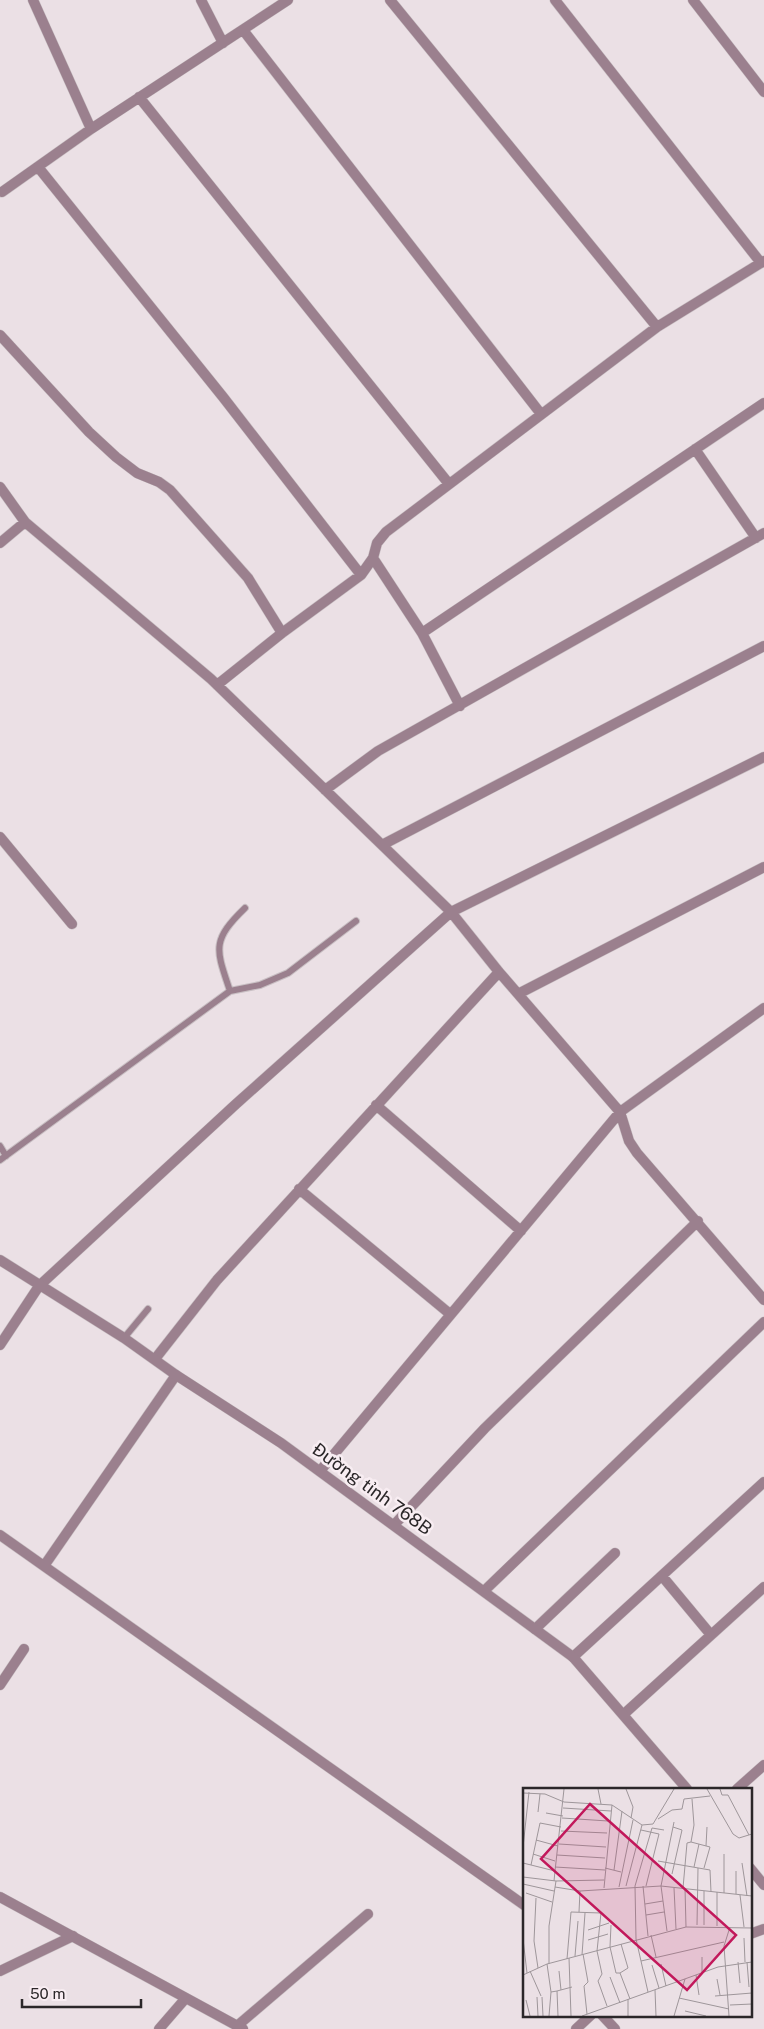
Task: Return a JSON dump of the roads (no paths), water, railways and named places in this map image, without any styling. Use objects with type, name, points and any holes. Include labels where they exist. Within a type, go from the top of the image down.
[{"type":"street","points":[[33,0],[91,129]]},
{"type":"street","points":[[201,0],[223,43]]},
{"type":"street","points":[[1,192],[91,129],[288,0]]},
{"type":"street","points":[[390,0],[657,327]]},
{"type":"street","points":[[217,685],[282,633],[361,575],[373,558],[378,543],[386,532],[657,327],[763,262],[555,0]]},
{"type":"street","points":[[693,0],[764,92]]},
{"type":"street","points":[[242,30],[541,414]]},
{"type":"street","points":[[139,97],[449,484]]},
{"type":"street","points":[[38,167],[217,390],[361,575]]},
{"type":"street","points":[[0,335],[89,432],[116,457],[137,473],[159,482],[170,490],[248,578],[282,633]]},
{"type":"street","points":[[422,633],[764,403]]},
{"type":"street","points":[[325,790],[378,751],[760,535],[695,449]]},
{"type":"street","points":[[0,486],[25,522],[217,685],[451,912],[499,972],[620,1112],[629,1141],[637,1153],[762,1293]]},
{"type":"street","points":[[0,543],[25,522]]},
{"type":"street","points":[[373,558],[422,633],[460,706]]},
{"type":"street","points":[[382,845],[764,646]]},
{"type":"street","points":[[0,1345],[39,1286],[236,1104],[451,912],[764,757]]},
{"type":"street","points":[[0,837],[72,924]]},
{"type":"street","points":[[518,994],[764,867]]},
{"type":"street","points":[[156,1359],[217,1280],[299,1188],[499,972]]},
{"type":"street","points":[[320,1471],[620,1112],[764,1008]]},
{"type":"street","points":[[376,1105],[521,1231]]},
{"type":"street","points":[[299,1188],[450,1314]]},
{"type":"street","points":[[394,1525],[485,1428],[698,1221]]},
{"type":"street","name":"Đường tỉnh 768B","points":[[0,1260],[156,1359],[176,1376],[320,1471],[573,1657],[686,1788]]},
{"type":"street","points":[[484,1591],[764,1322]]},
{"type":"street","points":[[44,1566],[176,1376]]},
{"type":"street","points":[[573,1657],[764,1482]]},
{"type":"street","points":[[0,1535],[523,1904]]},
{"type":"street","points":[[536,1629],[615,1554]]},
{"type":"street","points":[[662,1576],[711,1635]]},
{"type":"street","points":[[624,1714],[764,1587]]},
{"type":"street","points":[[0,1685],[24,1649]]},
{"type":"street","points":[[738,1788],[764,1765]]},
{"type":"street","points":[[752,1871],[764,1886]]},
{"type":"street","points":[[0,1897],[240,2028],[368,1914]]},
{"type":"street","points":[[752,1933],[764,1929]]},
{"type":"street","points":[[0,1971],[73,1936]]},
{"type":"street","points":[[159,2029],[185,1999]]},
{"type":"street","points":[[576,2029],[590,2016]]},
{"type":"street","points":[[603,2016],[615,2029]]},
{"type":"lane","points":[[230,991],[220,962],[218,943],[233,920],[245,908]]},
{"type":"lane","points":[[0,1160],[230,991],[260,985],[288,973],[356,921]]},
{"type":"lane","points":[[0,1146],[6,1156]]},
{"type":"lane","points":[[124,1338],[148,1309]]}]
